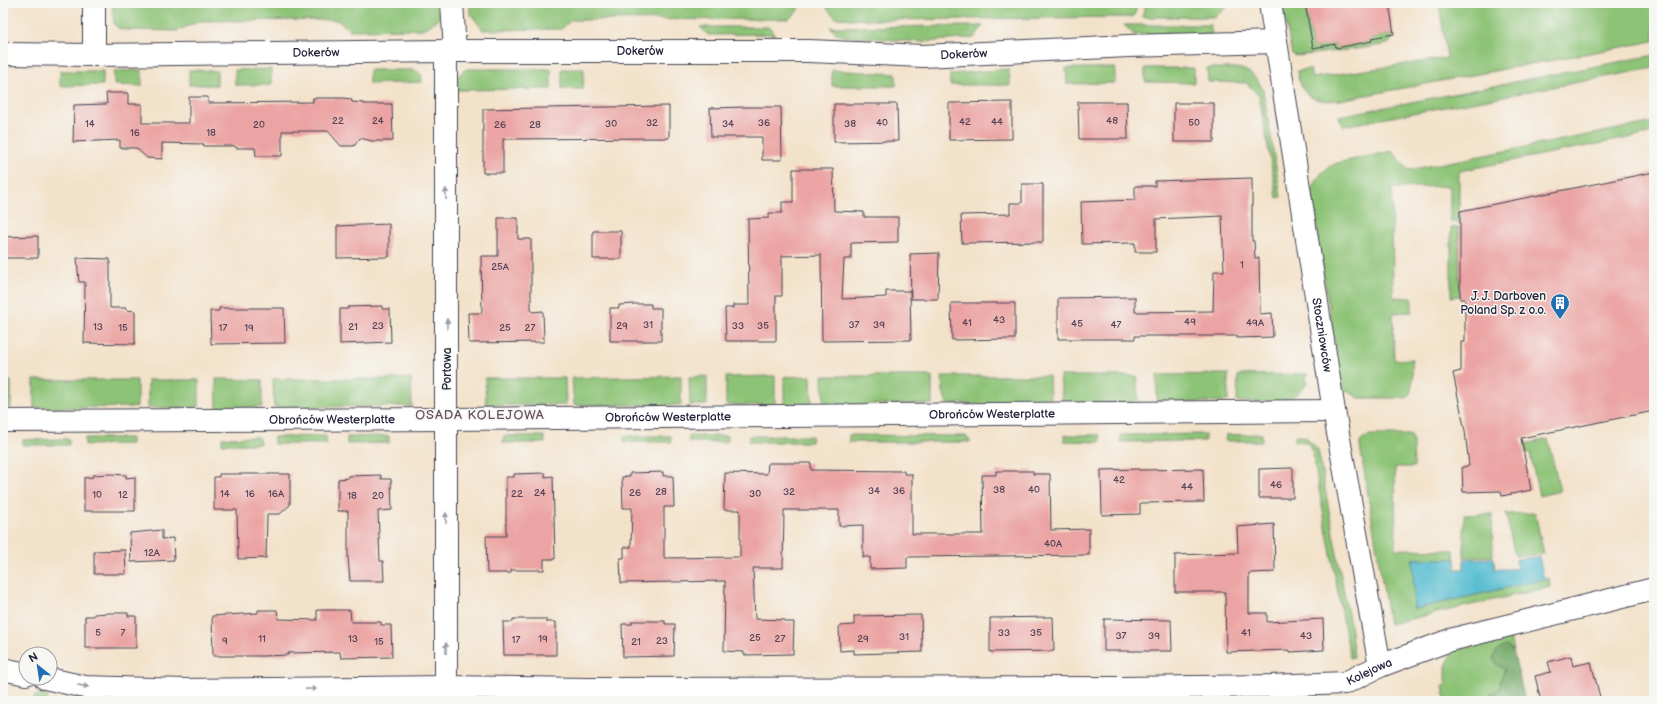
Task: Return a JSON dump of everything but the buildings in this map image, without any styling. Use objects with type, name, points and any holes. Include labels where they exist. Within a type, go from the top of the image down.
[{"type":"street","points":[[94,3],[94,55]]},
{"type":"street","name":"Portowa","points":[[446,687],[447,419],[452,3]]},
{"type":"street","name":"Stoczniowców","points":[[1270,3],[1334,411],[1380,666]]},
{"type":"street","name":"Dokerów","points":[[3,54],[94,55],[451,51],[809,51],[923,56],[1128,46],[1276,42]]},
{"type":"street","name":"Obrońców Westerplatte","points":[[3,421],[447,419],[1334,411]]},
{"type":"street","name":"Kolejowa","points":[[58,681],[85,687],[184,690],[446,687],[586,689],[1123,688],[1270,686],[1346,683],[1380,666],[1450,640],[1654,589]]},
{"type":"street","points":[[3,669],[18,672]]},
{"type":"green space","points":[[112,3],[440,3],[440,17],[431,25],[422,29],[350,30],[337,20],[327,20],[200,21],[177,31],[125,30],[118,28],[114,24]]},
{"type":"green space","points":[[470,3],[799,3],[799,8],[788,19],[571,20],[562,29],[483,30],[470,13]]},
{"type":"green space","points":[[826,3],[1138,3],[1134,16],[1131,17],[875,20],[836,18],[828,10]]},
{"type":"green space","points":[[1146,3],[1232,3],[1215,17],[1142,17]]},
{"type":"green space","points":[[1282,3],[1305,3],[1313,48],[1335,44],[1336,48],[1371,41],[1371,38],[1394,34],[1388,44],[1296,56],[1292,54]]},
{"type":"green space","points":[[1439,3],[1654,3],[1654,41],[1340,100],[1323,101],[1316,99],[1306,93],[1302,87],[1297,71],[1310,69],[1312,78],[1447,58]]},
{"type":"green space","points":[[1124,25],[1210,25],[1212,35],[1134,35]]},
{"type":"green space","points":[[983,26],[974,38],[922,42],[843,36],[836,33],[830,27]]},
{"type":"green space","points":[[700,27],[768,27],[775,36],[771,34],[708,35]]},
{"type":"green space","points":[[1654,55],[1654,68],[1343,126],[1339,116]]},
{"type":"green space","points":[[1066,68],[1115,68],[1115,83],[1067,84]]},
{"type":"green space","points":[[1145,68],[1194,68],[1194,83],[1145,82]]},
{"type":"green space","points":[[1207,68],[1240,69],[1253,75],[1258,81],[1263,90],[1281,197],[1277,198],[1259,95],[1246,83],[1208,82]]},
{"type":"green space","points":[[271,69],[271,85],[235,85],[235,70]]},
{"type":"green space","points":[[467,69],[551,69],[551,89],[457,90],[459,75]]},
{"type":"green space","points":[[562,69],[584,69],[583,89],[562,89]]},
{"type":"green space","points":[[1009,69],[1010,85],[950,85],[950,74]]},
{"type":"green space","points":[[142,70],[142,86],[114,85],[114,71]]},
{"type":"green space","points":[[189,70],[217,71],[217,85],[189,85]]},
{"type":"green space","points":[[369,70],[414,70],[421,74],[422,82],[369,84]]},
{"type":"green space","points":[[832,70],[896,74],[896,86],[832,86]]},
{"type":"green space","points":[[60,71],[103,71],[103,85],[60,86]]},
{"type":"green space","points":[[1654,122],[1654,133],[1459,171],[1459,222],[1450,222],[1450,186],[1392,188],[1393,297],[1412,298],[1412,312],[1393,313],[1394,360],[1412,359],[1410,394],[1407,398],[1359,398],[1350,391],[1342,390],[1311,197],[1314,186],[1322,172],[1337,163],[1392,151],[1408,170]]},
{"type":"green space","points":[[1459,227],[1460,296],[1451,297],[1451,228]]},
{"type":"green space","points":[[1228,374],[1228,401],[1157,404],[1157,375]]},
{"type":"green space","points":[[1307,374],[1306,380],[1308,381],[1301,390],[1286,400],[1268,403],[1237,401],[1238,375]]},
{"type":"green space","points":[[681,376],[681,405],[574,405],[572,378]]},
{"type":"green space","points":[[707,376],[707,405],[690,405],[689,377]]},
{"type":"green space","points":[[775,376],[775,405],[726,405],[726,377]]},
{"type":"green space","points":[[811,376],[812,405],[784,405],[784,377]]},
{"type":"green space","points":[[823,376],[932,376],[932,404],[824,405]]},
{"type":"green space","points":[[942,376],[1049,376],[1050,399],[1048,404],[947,404],[943,391]]},
{"type":"green space","points":[[1060,376],[1137,376],[1138,403],[1064,403],[1062,399]]},
{"type":"green space","points":[[485,378],[565,378],[566,405],[486,405]]},
{"type":"green space","points":[[216,379],[262,380],[262,407],[217,408]]},
{"type":"green space","points":[[273,379],[411,379],[412,406],[274,407]]},
{"type":"green space","points":[[34,380],[137,380],[137,407],[34,408]]},
{"type":"green space","points":[[148,380],[199,380],[199,407],[148,408]]},
{"type":"green space","points":[[3,381],[11,381],[11,408],[3,408]]},
{"type":"green space","points":[[1205,434],[1205,441],[1120,442],[1121,435]]},
{"type":"green space","points":[[1262,434],[1262,441],[1225,441],[1226,435]]},
{"type":"green space","points":[[849,435],[966,436],[971,442],[849,442]]},
{"type":"green space","points":[[1064,435],[1100,435],[1100,442],[1064,441]]},
{"type":"green space","points":[[1295,435],[1306,437],[1318,450],[1350,625],[1354,657],[1350,658],[1312,451],[1307,442],[1295,441]]},
{"type":"green space","points":[[1370,435],[1411,435],[1413,440],[1414,467],[1395,467],[1396,549],[1454,550],[1455,559],[1413,559],[1414,609],[1549,578],[1550,587],[1389,624],[1360,446],[1360,441]]},
{"type":"green space","points":[[326,436],[326,444],[274,444],[274,437]]},
{"type":"green space","points":[[389,436],[389,443],[347,444],[347,437]]},
{"type":"green space","points":[[504,436],[544,436],[545,443],[503,443]]},
{"type":"green space","points":[[624,436],[671,436],[671,442],[624,442]]},
{"type":"green space","points":[[689,436],[727,436],[727,442],[689,442]]},
{"type":"green space","points":[[749,436],[812,436],[811,442],[749,442]]},
{"type":"green space","points":[[259,437],[260,444],[222,444],[222,438]]},
{"type":"green space","points":[[85,438],[131,438],[131,444],[85,445]]},
{"type":"green space","points":[[69,439],[69,445],[22,445],[23,440]]},
{"type":"green space","points":[[1548,439],[1560,491],[1539,496],[1530,453],[1526,454],[1525,444]]},
{"type":"green space","points":[[1535,513],[1544,554],[1515,556],[1506,514]]},
{"type":"green space","points":[[1492,514],[1493,556],[1464,557],[1464,515]]},
{"type":"green space","points":[[1510,637],[1513,651],[1507,646],[1496,664],[1505,670],[1498,690],[1490,694],[1492,701],[1446,701],[1443,687],[1446,683],[1446,666],[1453,651]]},
{"type":"green space","points":[[1507,646],[1513,651],[1525,701],[1492,701],[1490,694],[1498,690],[1501,686],[1500,681],[1505,670],[1496,664],[1493,659],[1498,650]]},
{"type":"green space","points":[[44,691],[48,691],[47,701],[33,701],[34,697]]},
{"type":"water","points":[[1539,557],[1544,579],[1414,609],[1413,559],[1455,559],[1456,569],[1464,569],[1464,559],[1494,558],[1495,569],[1517,569],[1516,559]]},
{"type":"place","name":"J. J. Darboven Poland Sp. z o.o.","points":[[1560,320]]},
{"type":"district","name":"OSADA KOLEJOWA","points":[[480,414]]}]
